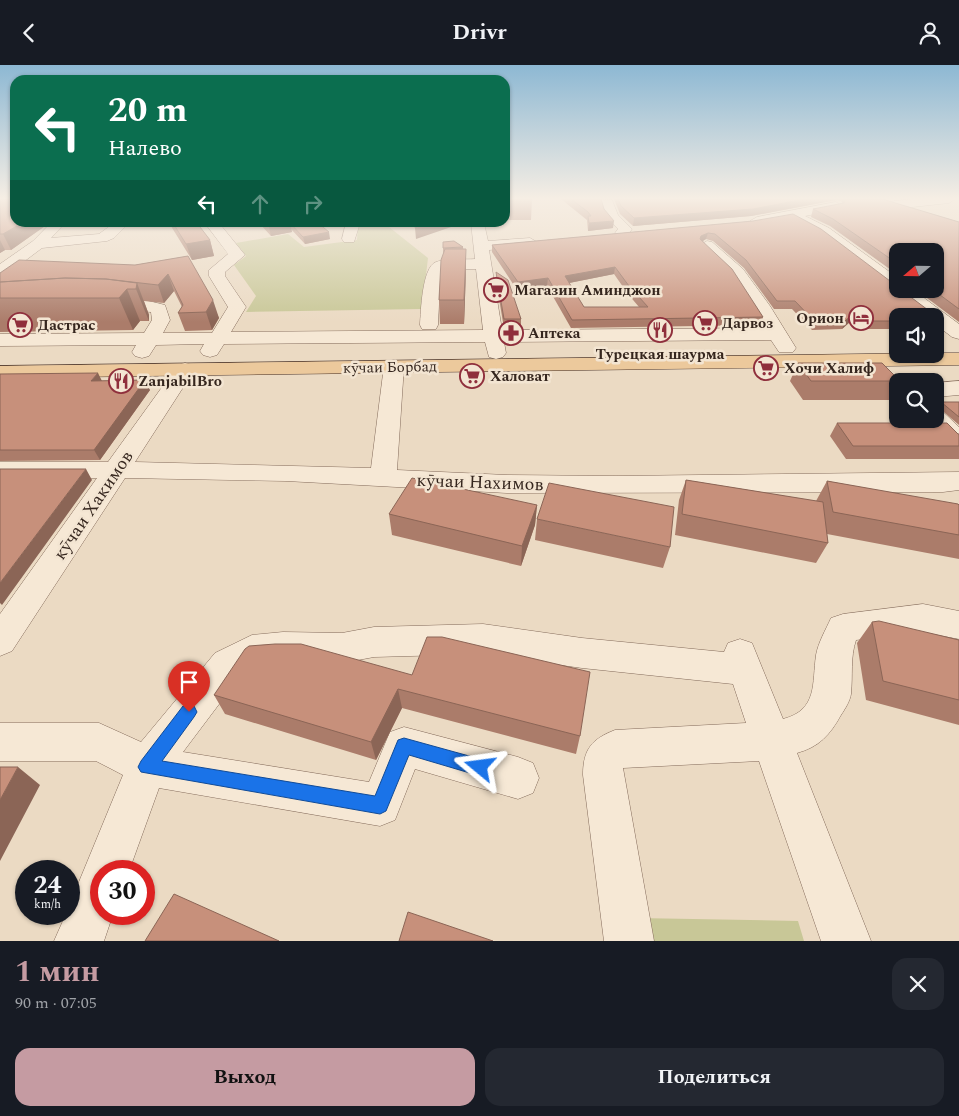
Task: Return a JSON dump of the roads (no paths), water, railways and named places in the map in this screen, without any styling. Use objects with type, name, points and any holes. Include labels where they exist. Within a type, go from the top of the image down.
[{"type":"main road","name":"кӯчаи Борбад","points":[[0,372],[196,363],[495,345],[782,342],[889,347]]},
{"type":"main road","points":[[944,347],[959,346]]},
{"type":"main road","name":"кӯчаи Борбад","points":[[0,359],[139,357],[196,363],[394,366],[959,359]]},
{"type":"street","points":[[0,272],[42,240]]},
{"type":"street","points":[[38,244],[82,240]]},
{"type":"street","name":"кӯчаи Хакимов","points":[[0,641],[10,611],[196,363],[217,339],[237,307],[217,276],[217,269],[237,255],[225,240]]},
{"type":"street","points":[[0,340],[217,339],[495,345],[482,264],[482,240]]},
{"type":"street","points":[[483,246],[548,240]]},
{"type":"street","points":[[836,240],[889,279]]},
{"type":"street","points":[[707,245],[737,272],[761,306],[782,342]]},
{"type":"street","points":[[429,325],[432,283],[439,266],[482,264]]},
{"type":"street","points":[[913,298],[959,333]]},
{"type":"street","points":[[96,304],[140,305],[159,309],[161,320],[139,357]]},
{"type":"street","points":[[877,359],[891,373]]},
{"type":"street","points":[[383,478],[394,366]]},
{"type":"street","points":[[944,389],[959,388]]},
{"type":"street","points":[[944,426],[959,441]]},
{"type":"street","name":"кӯчаи Нахимов","points":[[0,470],[117,469],[327,474],[519,484],[952,489]]},
{"type":"street","points":[[629,941],[603,775],[603,761],[607,753],[615,749],[774,741],[803,733],[818,720],[832,696],[834,653],[843,628],[923,618],[959,625]]},
{"type":"street","points":[[110,860],[147,767],[228,664],[252,650],[283,647],[342,648],[374,642],[483,639],[582,653],[743,661],[846,941]]},
{"type":"street","points":[[0,741],[99,743],[147,767],[380,805],[404,745],[518,778]]},
{"type":"street","points":[[79,941],[90,912]]},
{"type":"place","name":"Магазин Аминджон","points":[[496,290]]},
{"type":"place","name":"Орион","points":[[861,318]]},
{"type":"place","name":"Дарвоз","points":[[705,323]]},
{"type":"place","name":"Дастрас","points":[[20,325]]},
{"type":"place","name":"Турецкая шаурма","points":[[660,330]]},
{"type":"place","name":"Аптека","points":[[511,333]]},
{"type":"place","name":"Хочи Халиф","points":[[766,368]]},
{"type":"place","name":"Халоват","points":[[472,376]]},
{"type":"place","name":"ZanjabilBro","points":[[121,381]]}]
